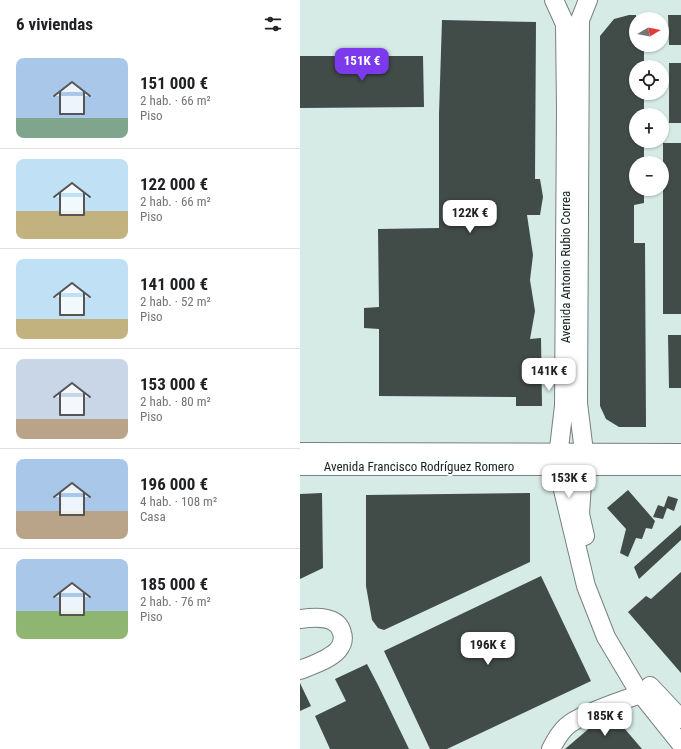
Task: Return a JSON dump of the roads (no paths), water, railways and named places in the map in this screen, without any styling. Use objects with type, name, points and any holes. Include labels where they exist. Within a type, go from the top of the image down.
[{"type":"street","name":"Avenida Antonio Rubio Correa","points":[[554,0],[565,24],[564,406],[559,466],[583,554]]},
{"type":"street","name":"Avenida Antonio Rubio Correa","points":[[588,0],[580,20],[578,403],[584,467],[580,514],[586,586],[606,637],[681,743]]},
{"type":"street","points":[[561,433],[573,430],[582,433]]},
{"type":"street","name":"Avenida Francisco Rodríguez Romero","points":[[300,452],[584,467],[681,466]]},
{"type":"street","name":"Avenida Francisco Rodríguez Romero","points":[[559,466],[572,484],[584,467],[681,452]]},
{"type":"street","name":"Avenida Francisco Rodríguez Romero","points":[[300,466],[559,466]]},
{"type":"street","points":[[300,619],[311,617],[326,618],[336,622],[341,628],[343,635],[343,643],[334,654],[300,670]]},
{"type":"street","points":[[300,630],[326,618]]},
{"type":"street","name":"Avenida Antonio Rubio Correa","points":[[642,689],[681,719]]},
{"type":"street","points":[[551,749],[562,731],[574,721],[642,689]]}]
